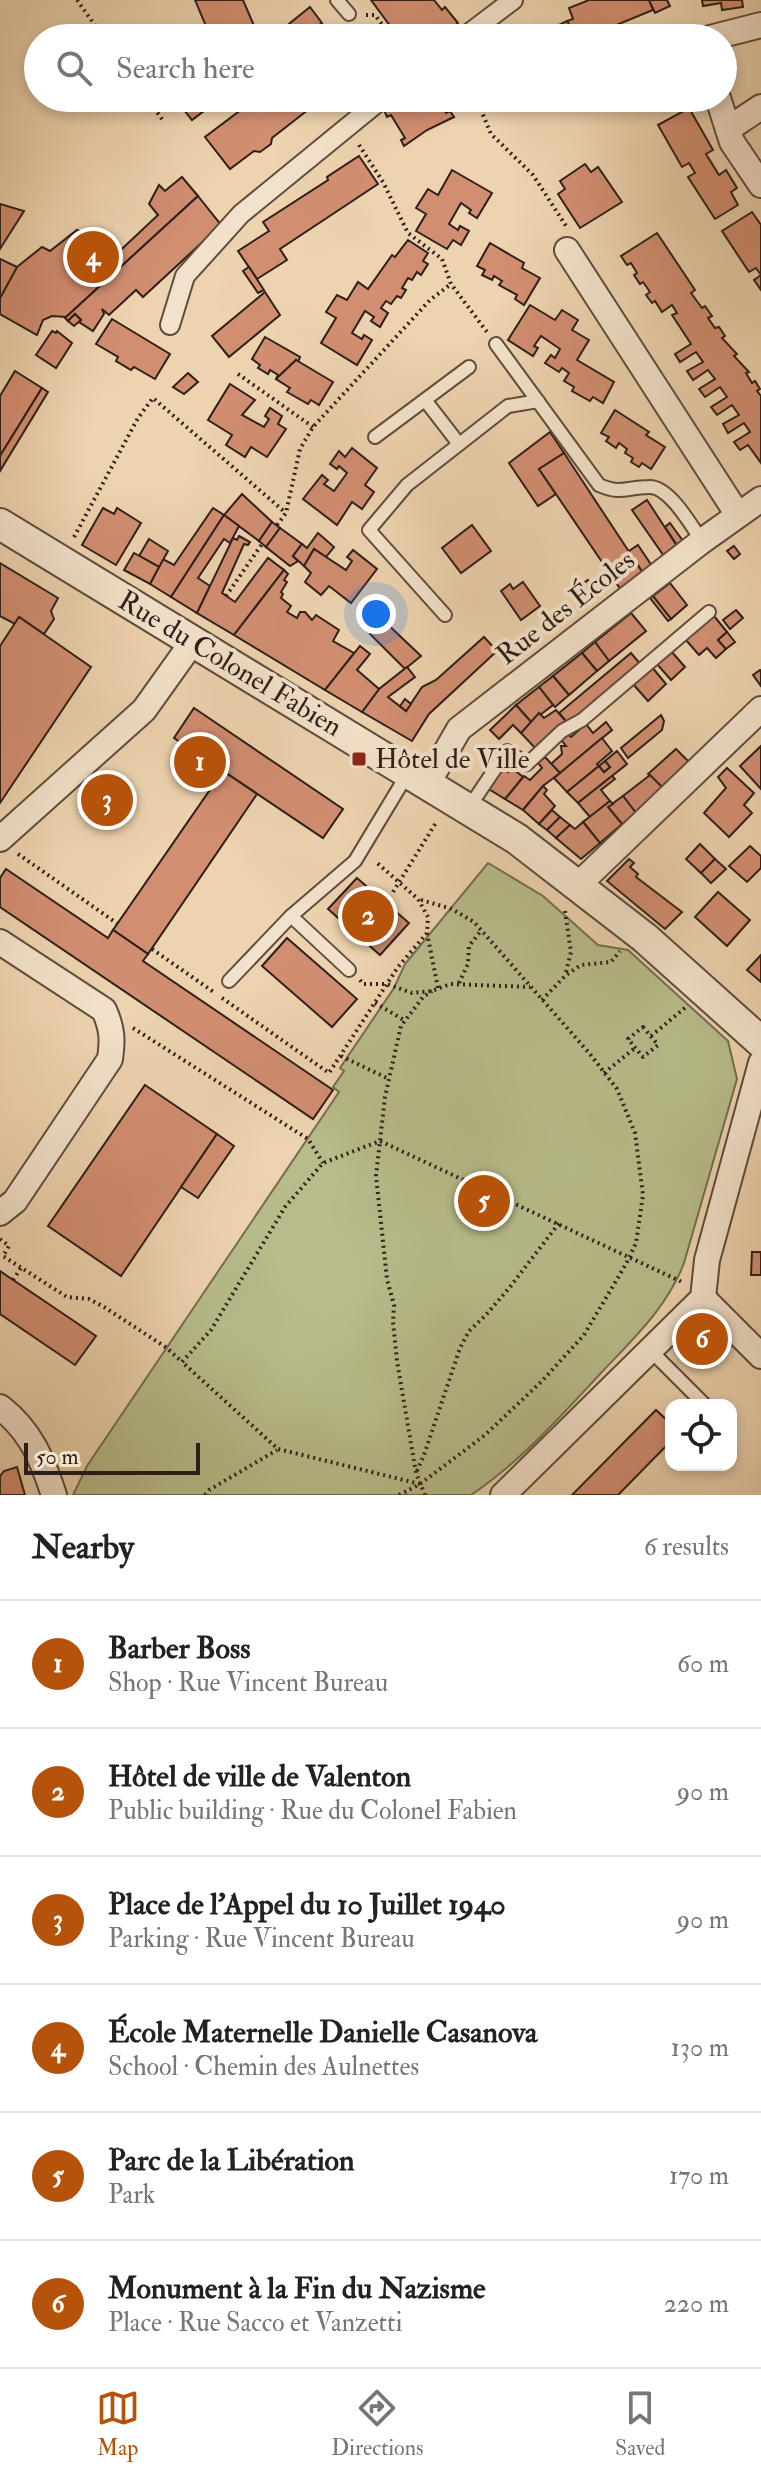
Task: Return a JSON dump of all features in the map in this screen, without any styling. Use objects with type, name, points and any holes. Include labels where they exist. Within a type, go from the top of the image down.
[{"type":"street","points":[[481,24],[513,0]]},
{"type":"street","points":[[737,31],[761,25]]},
{"type":"street","points":[[728,129],[761,107]]},
{"type":"street","points":[[170,325],[185,276],[241,214],[365,112]]},
{"type":"street","points":[[723,112],[732,142],[761,185]]},
{"type":"street","points":[[567,250],[738,515]]},
{"type":"street","name":"Rue des Écoles","points":[[439,790],[459,729],[761,499]]},
{"type":"street","name":"Rue du Colonel Fabien","points":[[0,524],[517,839],[637,931],[761,1042]]},
{"type":"street","points":[[7,845],[144,710],[194,640]]},
{"type":"street","points":[[579,884],[761,709]]},
{"type":"street","points":[[0,942],[104,1010],[112,1028],[110,1059],[15,1201],[0,1213]]},
{"type":"street","points":[[503,1495],[650,1350],[703,1292],[707,1260],[761,1063]]},
{"type":"street","points":[[703,1292],[761,1356]]},
{"type":"street","points":[[0,1407],[18,1421],[36,1447],[54,1495]]},
{"type":"lane","points":[[337,0],[349,14]]},
{"type":"lane","points":[[496,344],[599,485],[615,492],[653,486],[667,493],[702,541]]},
{"type":"lane","points":[[375,437],[469,367]]},
{"type":"lane","points":[[425,400],[459,444]]},
{"type":"lane","points":[[445,615],[369,530],[407,485],[508,406],[538,401]]},
{"type":"lane","points":[[229,981],[291,916],[355,861],[361,850],[439,790],[507,751],[527,764],[562,731],[582,720],[709,612]]},
{"type":"lane","points":[[291,916],[349,970]]},
{"type":"lane","points":[[650,1350],[699,1399]]},
{"type":"path","points":[[77,0],[94,24]]},
{"type":"path","points":[[349,14],[375,15],[382,24]]},
{"type":"path","points":[[157,112],[164,122]]},
{"type":"path","points":[[482,112],[491,134],[533,175],[572,236],[567,250]]},
{"type":"path","points":[[347,126],[383,182],[408,233],[442,259],[451,284],[496,344]]},
{"type":"path","points":[[277,525],[286,513],[300,449],[313,427],[430,300],[451,284]]},
{"type":"path","points":[[238,374],[313,427]]},
{"type":"path","points":[[61,561],[138,418],[153,398],[286,513]]},
{"type":"path","points":[[226,596],[262,544]]},
{"type":"path","points":[[393,892],[439,790]]},
{"type":"path","points":[[7,845],[118,924]]},
{"type":"path","points":[[361,850],[418,899],[428,917],[427,933],[438,988]]},
{"type":"path","points":[[566,975],[571,952],[564,913],[579,884]]},
{"type":"path","points":[[399,1495],[420,1484],[485,1435],[542,1381],[584,1335],[636,1243],[643,1195],[635,1133],[617,1089],[474,922],[452,909],[418,899]]},
{"type":"path","points":[[542,1000],[566,975],[581,965],[611,962],[637,931]]},
{"type":"path","points":[[458,984],[468,964],[469,946],[480,932]]},
{"type":"path","points":[[152,949],[329,1073],[387,984],[427,933]]},
{"type":"path","points":[[349,970],[363,984],[387,984],[412,993],[432,991]]},
{"type":"path","points":[[425,1495],[416,1473],[397,1361],[394,1305],[387,1279],[376,1176],[389,1079],[401,1026],[423,997],[432,991],[458,984],[531,987]]},
{"type":"path","points":[[651,1036],[705,991]]},
{"type":"path","points":[[375,1003],[405,1021]]},
{"type":"path","points":[[104,1010],[308,1139],[323,1163]]},
{"type":"path","points":[[643,1027],[651,1036],[658,1045],[643,1057],[628,1039],[643,1027]]},
{"type":"path","points":[[604,1073],[635,1048]]},
{"type":"path","points":[[341,1056],[389,1079]]},
{"type":"path","points":[[182,1362],[211,1330],[285,1207],[323,1163],[380,1141],[703,1292]]},
{"type":"path","points":[[416,1473],[460,1348],[469,1331],[494,1307],[559,1223]]},
{"type":"path","points":[[0,1239],[9,1246],[3,1256],[21,1268],[67,1297],[89,1299],[104,1307],[167,1348],[278,1449],[420,1484]]},
{"type":"path","points":[[13,1280],[21,1268]]},
{"type":"path","points":[[205,1495],[278,1449]]},
{"type":"green space","points":[[488,863],[543,896],[598,945],[628,950],[728,1041],[737,1079],[684,1263],[668,1295],[636,1336],[554,1423],[506,1469],[471,1495],[73,1495],[87,1466],[339,1092],[333,1087],[344,1071],[340,1068],[394,988],[405,964]]},
{"type":"building","points":[[195,0],[243,0],[253,24],[205,24]]},
{"type":"building","points":[[371,0],[434,0],[442,10],[445,7],[458,23],[457,24],[389,24]]},
{"type":"building","points":[[589,0],[649,0],[653,10],[619,24],[569,24],[567,21],[573,19],[569,8]]},
{"type":"building","points":[[649,0],[667,0],[670,6],[655,13]]},
{"type":"building","points":[[702,0],[742,0],[743,7],[722,10],[721,3],[703,6]]},
{"type":"building","points":[[310,7],[322,23],[321,24],[289,24]]},
{"type":"building","points":[[186,112],[203,112],[192,120]]},
{"type":"building","points":[[238,112],[305,112],[272,138],[271,144],[260,152],[254,151],[230,169],[205,137]]},
{"type":"building","points":[[385,112],[451,112],[454,117],[404,146],[401,140],[405,138],[391,115],[387,117]]},
{"type":"building","points":[[682,112],[691,112],[713,150],[706,154],[719,175],[726,170],[737,188],[731,192],[738,205],[715,219],[688,177],[695,173],[689,163],[682,167],[658,125]]},
{"type":"building","points":[[359,156],[378,184],[280,249],[287,260],[257,279],[238,251],[269,231],[263,222]]},
{"type":"building","points":[[585,164],[591,172],[598,167],[622,202],[580,228],[558,194],[565,189],[560,181]]},
{"type":"building","points":[[452,170],[492,193],[477,218],[461,203],[449,224],[458,230],[460,226],[469,231],[461,245],[453,240],[447,249],[416,231],[426,214],[416,208],[428,189],[438,195]]},
{"type":"building","points":[[182,177],[198,196],[66,317],[52,316],[43,320],[37,335],[0,314],[0,298],[17,267],[42,247],[50,251],[77,230],[108,244],[102,258],[108,262],[158,215],[149,204],[159,185],[165,191]]},
{"type":"building","points":[[198,196],[221,225],[143,297],[136,290],[109,315],[102,309],[104,314],[93,331],[79,322],[81,320],[75,314],[68,321],[65,318]]},
{"type":"building","points":[[0,204],[24,211],[0,249]]},
{"type":"building","points":[[752,212],[761,225],[761,275],[756,268],[749,272],[722,231]]},
{"type":"building","points":[[657,233],[695,290],[691,293],[702,308],[705,306],[712,316],[708,318],[715,328],[719,327],[725,336],[722,338],[749,372],[746,373],[752,383],[755,381],[760,389],[757,391],[761,396],[761,463],[748,445],[740,450],[734,442],[750,432],[744,423],[728,433],[723,424],[739,415],[732,405],[717,415],[711,407],[727,397],[720,387],[705,397],[699,389],[715,379],[708,370],[693,380],[687,371],[703,362],[696,352],[680,362],[675,354],[691,344],[672,315],[677,313],[672,305],[662,312],[655,301],[652,303],[646,295],[650,292],[634,275],[637,273],[631,263],[627,265],[621,256]]},
{"type":"building","points":[[408,240],[428,253],[423,261],[428,264],[421,275],[417,272],[412,280],[408,278],[401,298],[397,296],[391,304],[386,301],[381,308],[388,313],[380,327],[371,321],[374,317],[365,311],[352,333],[372,340],[357,365],[321,343],[336,318],[326,312],[337,295],[347,300],[358,282],[368,289],[392,255],[395,257]]},
{"type":"building","points":[[490,243],[524,263],[522,268],[540,278],[524,305],[515,299],[517,295],[499,285],[502,281],[494,276],[492,280],[482,275],[485,270],[477,266]]},
{"type":"building","points":[[0,259],[17,267],[0,298]]},
{"type":"building","points":[[249,267],[264,290],[258,293],[243,271]]},
{"type":"building","points":[[761,275],[761,290],[754,280]]},
{"type":"building","points":[[265,292],[280,315],[229,357],[212,336]]},
{"type":"building","points":[[530,305],[555,320],[562,310],[578,320],[572,330],[589,340],[577,360],[614,382],[603,403],[593,397],[590,401],[572,391],[574,387],[564,381],[569,373],[562,368],[559,372],[545,363],[551,355],[555,358],[560,349],[541,336],[534,346],[538,348],[533,356],[508,340]]},
{"type":"building","points":[[75,314],[81,320],[74,326],[68,321]]},
{"type":"building","points":[[112,319],[170,354],[155,379],[134,367],[131,370],[116,361],[118,357],[96,344]]},
{"type":"building","points":[[52,331],[57,331],[72,343],[56,368],[36,355]]},
{"type":"building","points":[[265,337],[300,357],[276,379],[278,375],[258,368],[260,365],[252,359]]},
{"type":"building","points":[[296,360],[333,382],[319,405],[311,400],[308,404],[287,392],[290,388],[276,379]]},
{"type":"building","points":[[15,371],[42,388],[0,456],[0,396]]},
{"type":"building","points":[[188,373],[198,382],[184,394],[173,387]]},
{"type":"building","points":[[230,384],[255,400],[242,415],[264,427],[270,408],[282,416],[278,424],[286,429],[267,457],[251,447],[245,457],[226,445],[232,435],[208,420]]},
{"type":"building","points":[[42,388],[48,392],[0,471],[0,456]]},
{"type":"building","points":[[615,410],[649,432],[646,435],[665,447],[651,469],[642,463],[639,467],[631,462],[633,458],[625,453],[627,449],[619,443],[616,448],[606,441],[609,437],[601,433]]},
{"type":"building","points":[[550,432],[564,453],[539,469],[556,494],[538,506],[509,463]]},
{"type":"building","points":[[352,448],[377,468],[365,485],[374,492],[362,509],[352,502],[337,525],[303,499],[322,475],[328,480],[324,484],[334,491],[347,473],[339,466],[337,469],[330,464],[339,451],[345,457]]},
{"type":"building","points":[[564,453],[645,576],[623,593],[539,469]]},
{"type":"building","points":[[242,494],[272,522],[259,541],[224,515]]},
{"type":"building","points":[[647,500],[679,549],[666,559],[632,510]]},
{"type":"building","points":[[103,508],[114,514],[117,508],[141,523],[116,565],[82,545]]},
{"type":"building","points":[[213,508],[224,515],[171,597],[150,584],[163,559],[174,565]]},
{"type":"building","points":[[224,515],[239,526],[230,543],[224,539],[198,578],[210,586],[197,613],[171,597]]},
{"type":"building","points":[[272,522],[280,528],[266,547],[259,541]]},
{"type":"building","points":[[670,523],[683,541],[677,545],[665,527]]},
{"type":"building","points":[[472,525],[491,551],[461,573],[442,548]]},
{"type":"building","points":[[280,528],[302,544],[293,556],[298,561],[290,566],[266,547]]},
{"type":"building","points":[[318,533],[334,547],[326,557],[314,549],[304,566],[293,556],[302,544],[307,548]]},
{"type":"building","points":[[239,536],[250,542],[244,544],[222,593],[235,602],[268,558],[284,570],[234,635],[197,613],[233,538],[237,540]]},
{"type":"building","points":[[149,539],[168,551],[159,567],[139,556]]},
{"type":"building","points":[[638,545],[654,569],[645,576],[629,551]]},
{"type":"building","points":[[734,546],[740,554],[734,559],[727,551]]},
{"type":"building","points":[[314,549],[346,570],[352,561],[347,557],[353,550],[377,569],[351,603],[329,586],[321,595],[305,582],[311,573],[304,566]]},
{"type":"building","points":[[134,553],[159,567],[150,584],[124,570]]},
{"type":"building","points":[[0,563],[58,598],[51,611],[54,619],[44,634],[19,617],[15,624],[0,616]]},
{"type":"building","points":[[284,570],[288,574],[281,598],[291,606],[287,612],[297,618],[300,612],[305,612],[312,620],[316,615],[339,630],[333,641],[354,653],[325,690],[234,635]]},
{"type":"building","points":[[588,580],[599,596],[589,602],[579,586]]},
{"type":"building","points":[[523,582],[540,606],[521,620],[501,591],[510,584],[513,589]]},
{"type":"building","points":[[670,583],[687,605],[671,619],[653,596]]},
{"type":"building","points":[[653,596],[671,619],[668,621],[650,598]]},
{"type":"building","points":[[736,610],[743,618],[730,629],[723,620]]},
{"type":"building","points":[[631,613],[646,631],[609,661],[595,642]]},
{"type":"building","points":[[714,616],[727,632],[718,640],[726,649],[716,658],[707,648],[699,655],[685,639]]},
{"type":"building","points":[[19,617],[91,667],[0,803],[0,646]]},
{"type":"building","points":[[382,619],[421,656],[405,669],[370,634]]},
{"type":"building","points":[[727,632],[735,642],[726,649],[718,640]]},
{"type":"building","points":[[484,637],[497,651],[429,714],[412,741],[362,712],[379,689],[407,667],[415,677],[388,697],[406,711],[422,687],[436,680]]},
{"type":"building","points":[[595,642],[609,661],[597,671],[582,653]]},
{"type":"building","points":[[360,646],[370,654],[357,670],[379,689],[362,712],[325,690]]},
{"type":"building","points":[[671,651],[685,667],[671,680],[656,663]]},
{"type":"building","points":[[582,653],[597,671],[569,695],[553,676]]},
{"type":"building","points":[[631,653],[641,665],[570,726],[559,713]]},
{"type":"building","points":[[651,666],[666,684],[648,701],[632,683]]},
{"type":"building","points":[[761,671],[761,686],[753,675]]},
{"type":"building","points":[[553,676],[569,695],[555,707],[539,687]]},
{"type":"building","points":[[539,687],[553,705],[531,722],[516,705]]},
{"type":"building","points":[[405,699],[411,704],[406,711],[400,706]]},
{"type":"building","points":[[516,705],[532,723],[521,733],[513,725],[499,739],[490,730]]},
{"type":"building","points":[[194,708],[343,809],[323,838],[174,738]]},
{"type":"building","points":[[556,710],[570,726],[536,749],[521,733],[539,713],[544,718]]},
{"type":"building","points":[[661,715],[664,721],[662,730],[628,758],[621,748]]},
{"type":"building","points":[[606,722],[612,730],[560,773],[551,764],[562,754],[561,746],[566,746],[559,737],[565,732],[571,737],[586,724],[593,733]]},
{"type":"building","points":[[602,738],[612,751],[567,792],[554,778]]},
{"type":"building","points":[[761,746],[761,789],[740,766]]},
{"type":"building","points":[[676,749],[689,762],[663,788],[648,774]]},
{"type":"building","points":[[617,751],[627,764],[578,803],[567,792],[599,766],[604,772],[610,767],[605,761]]},
{"type":"building","points":[[545,757],[560,773],[543,786],[523,810],[505,799],[524,776],[530,780],[542,768],[538,763]]},
{"type":"building","points":[[605,761],[610,767],[604,772],[599,766]]},
{"type":"building","points":[[504,768],[508,772],[512,768],[523,777],[505,799],[487,788]]},
{"type":"building","points":[[727,768],[754,793],[744,805],[752,813],[729,837],[704,813],[726,788],[718,777]]},
{"type":"building","points":[[223,771],[257,794],[148,954],[113,930]]},
{"type":"building","points":[[650,775],[663,788],[636,813],[623,796]]},
{"type":"building","points":[[612,776],[615,779],[601,790],[610,801],[590,817],[578,803]]},
{"type":"building","points":[[543,786],[547,790],[544,794],[555,806],[539,824],[523,810]]},
{"type":"building","points":[[623,796],[636,813],[622,824],[608,807]]},
{"type":"building","points":[[610,801],[613,804],[608,807],[622,824],[600,843],[583,822]]},
{"type":"building","points":[[552,810],[560,817],[547,830],[539,824]]},
{"type":"building","points":[[560,817],[570,825],[556,838],[547,830]]},
{"type":"building","points":[[583,822],[600,843],[581,859],[556,838],[570,825],[575,829]]},
{"type":"building","points":[[700,844],[715,859],[701,873],[686,859]]},
{"type":"building","points":[[750,846],[761,856],[761,868],[747,882],[729,866]]},
{"type":"building","points":[[629,859],[634,863],[630,867],[638,874],[636,877],[682,912],[665,929],[607,881]]},
{"type":"building","points":[[715,859],[726,869],[711,883],[701,873]]},
{"type":"building","points":[[6,869],[108,938],[113,930],[148,954],[143,961],[333,1090],[313,1119],[0,907],[0,878]]},
{"type":"building","points":[[357,878],[409,923],[380,955],[328,909]]},
{"type":"building","points":[[718,892],[750,920],[727,946],[695,917]]},
{"type":"building","points":[[287,938],[357,999],[332,1027],[262,966]]},
{"type":"building","points":[[761,955],[761,982],[747,970]]},
{"type":"building","points":[[145,1085],[217,1134],[121,1276],[48,1226]]},
{"type":"building","points":[[217,1134],[234,1146],[198,1198],[181,1187]]},
{"type":"building","points":[[752,1252],[761,1252],[761,1275],[751,1275]]},
{"type":"building","points":[[0,1271],[96,1336],[75,1365],[0,1314]]},
{"type":"building","points":[[656,1410],[665,1418],[665,1447],[618,1495],[572,1495]]},
{"type":"building","points":[[17,1467],[25,1495],[0,1495],[0,1476],[4,1471]]},
{"type":"place","name":"École Maternelle Danielle Casanova","points":[[93,257]]},
{"type":"place","name":"Hôtel de Ville","points":[[359,759]]},
{"type":"place","name":"Barber Boss","points":[[200,762]]},
{"type":"place","name":"Place de l'Appel du 10 Juillet 1940","points":[[107,800]]},
{"type":"place","name":"Hôtel de ville de Valenton","points":[[368,916]]},
{"type":"place","name":"Parc de la Libération","points":[[484,1201]]},
{"type":"place","name":"Monument à la Fin du Nazisme","points":[[702,1339]]}]
